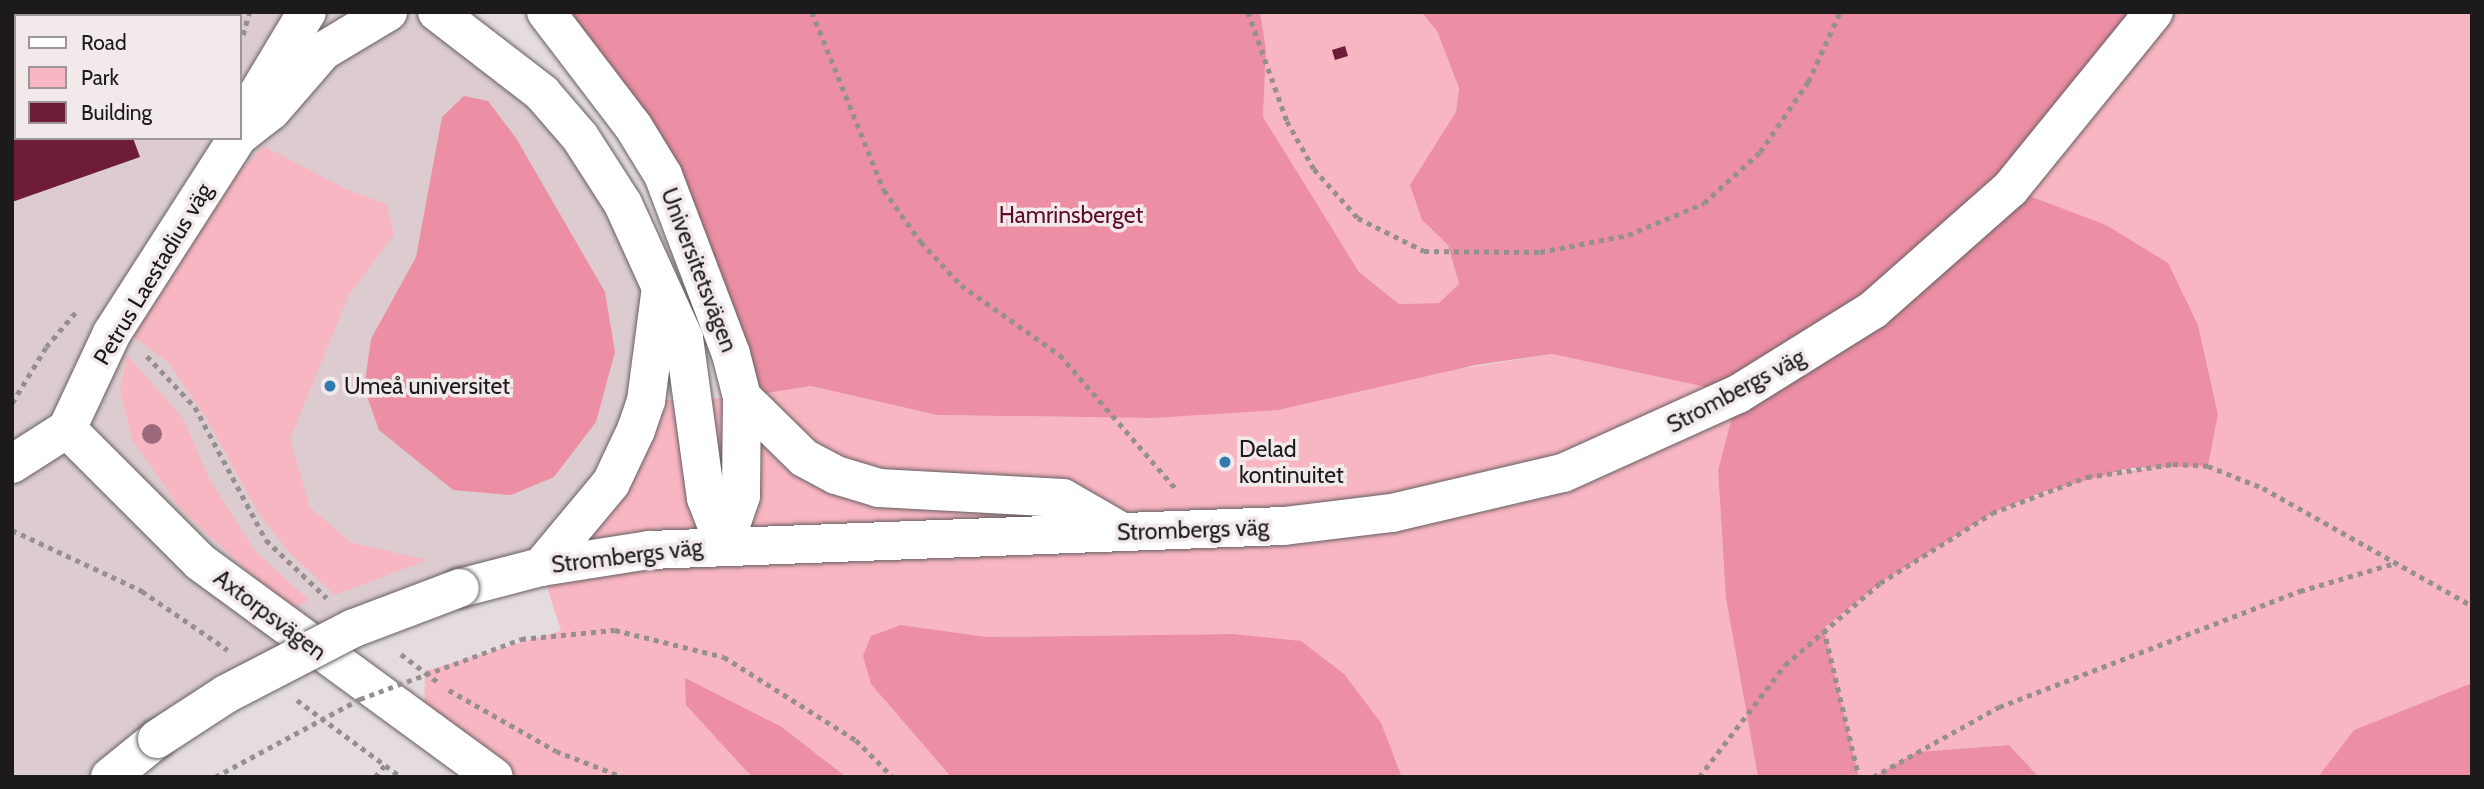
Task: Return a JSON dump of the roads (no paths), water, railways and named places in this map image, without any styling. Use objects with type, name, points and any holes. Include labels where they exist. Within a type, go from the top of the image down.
[{"type":"street","name":"Petrus Laestadius väg","points":[[242,126],[251,99],[307,12]]},
{"type":"street","name":"Petrus Laestadius väg","points":[[242,133],[271,111],[323,51],[388,12]]},
{"type":"street","name":"Universitetsvägen","points":[[437,12],[542,93],[580,137],[623,204],[660,294],[684,338],[705,498],[724,545]]},
{"type":"street","name":"Universitetsvägen","points":[[546,12],[633,126],[663,176],[699,261],[742,397],[741,496],[724,545]]},
{"type":"street","name":"Strombergs väg","points":[[110,777],[157,738],[226,694],[354,628],[460,588],[541,567],[724,545],[1206,529],[1392,513],[1563,472],[1738,394],[1873,310],[2010,189],[2154,12]]},
{"type":"street","name":"Petrus Laestadius väg","points":[[67,429],[113,333],[236,140]]},
{"type":"street","name":"Universitetsvägen","points":[[541,567],[611,483],[636,430],[646,401],[660,294]]},
{"type":"street","name":"Universitetsvägen","points":[[742,397],[804,458],[836,475],[879,488],[1063,498],[1122,532]]},
{"type":"street","points":[[12,464],[67,429]]},
{"type":"street","name":"Axtorpsvägen","points":[[67,429],[200,562],[494,777]]},
{"type":"place","name":"Umeå universitet","points":[[330,386]]},
{"type":"place","name":"Delad kontinuitet","points":[[1225,462]]},
{"type":"park label","name":"Hamrinsberget","points":[[1071,215]]}]
